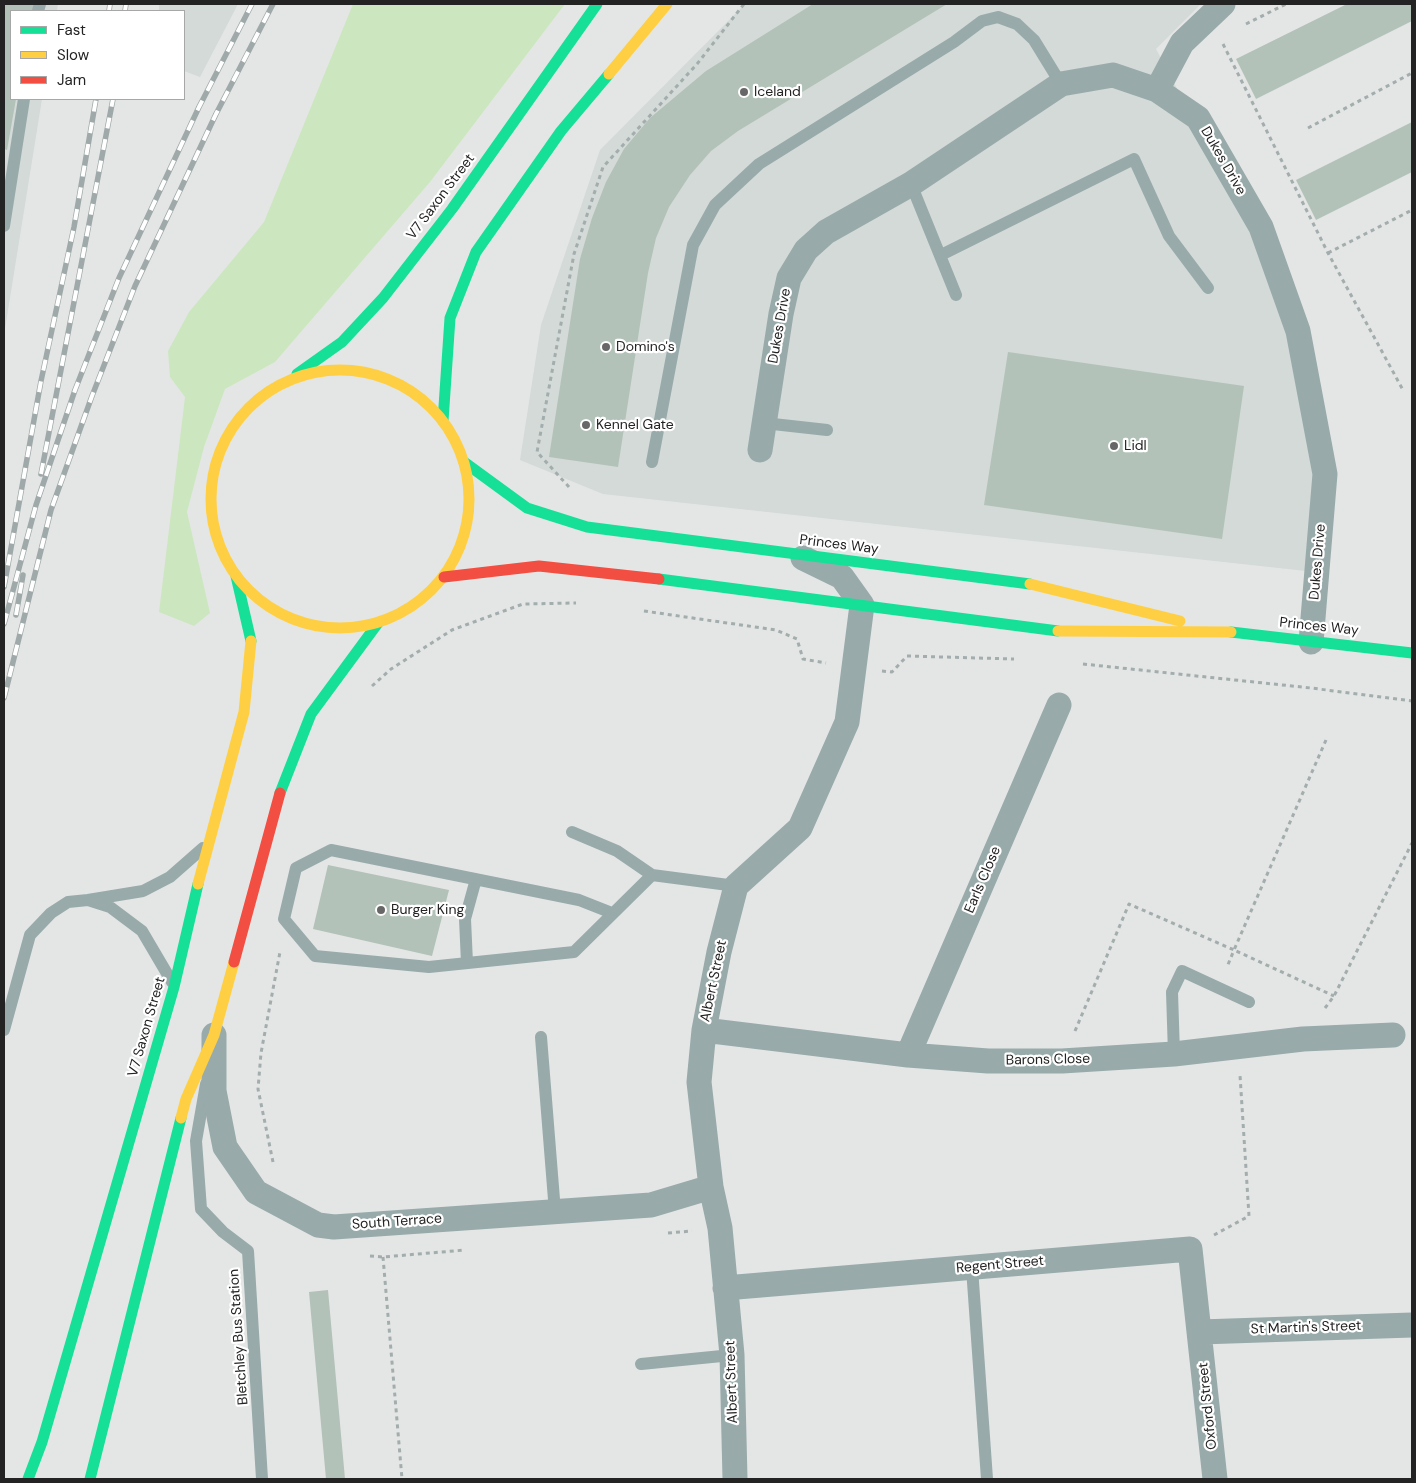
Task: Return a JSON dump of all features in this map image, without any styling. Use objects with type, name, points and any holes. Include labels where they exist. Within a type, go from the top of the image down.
[{"type":"main road","name":"V7 Saxon Street","points":[[283,383],[342,342],[383,298],[452,210],[597,4]]},
{"type":"main road","points":[[443,421],[450,318],[476,252],[560,131],[667,4]]},
{"type":"main road","points":[[326,371],[370,374],[410,391],[443,421],[455,441],[464,462],[469,502],[462,541],[444,577],[415,605],[378,623],[342,630],[312,625],[270,607],[236,576],[214,530],[211,506],[212,481],[218,456],[228,433],[243,413],[262,396],[283,383],[326,371]]},
{"type":"main road","name":"Princes Way","points":[[464,462],[527,508],[587,528],[1031,584],[1222,631],[1412,652]]},
{"type":"main road","name":"Princes Way","points":[[444,577],[539,566],[862,605],[1055,631],[1222,631]]},
{"type":"main road","name":"V7 Saxon Street","points":[[28,1479],[42,1442],[174,987],[208,844],[244,712],[252,645],[236,576]]},
{"type":"main road","points":[[90,1479],[186,1099],[214,1035],[283,781],[311,714],[378,623]]},
{"type":"street","points":[[1156,90],[1182,43],[1223,4]]},
{"type":"street","name":"Dukes Drive","points":[[760,450],[781,314],[790,278],[802,257],[826,232],[911,184],[1061,84],[1113,75],[1156,90],[1198,118],[1261,227],[1298,331],[1325,474],[1311,642]]},
{"type":"street","points":[[736,886],[800,828],[847,722],[862,605],[842,576],[797,555]]},
{"type":"street","name":"Earls Close","points":[[908,1055],[1059,705]]},
{"type":"street","name":"Albert Street","points":[[735,1479],[732,1356],[726,1288],[720,1228],[711,1187],[699,1082],[704,1030],[719,952],[736,886]]},
{"type":"street","name":"Barons Close","points":[[704,1030],[908,1055],[988,1061],[1062,1062],[1174,1054],[1303,1039],[1393,1035]]},
{"type":"street","name":"South Terrace","points":[[214,1035],[214,1091],[225,1146],[256,1192],[318,1225],[334,1227],[651,1205],[711,1187]]},
{"type":"street","points":[[1190,1248],[1200,1332]]},
{"type":"street","name":"Regent Street","points":[[726,1288],[1190,1248]]},
{"type":"street","name":"St Martin's Street","points":[[1200,1332],[1412,1325]]},
{"type":"street","name":"Oxford Street","points":[[1200,1332],[1215,1479]]},
{"type":"lane","points":[[652,462],[693,245],[715,205],[759,164],[945,48],[982,21],[998,17],[1017,24],[1034,40],[1061,84]]},
{"type":"lane","points":[[4,226],[24,100]]},
{"type":"lane","points":[[941,255],[1134,159],[1169,236],[1208,288]]},
{"type":"lane","points":[[911,184],[956,295]]},
{"type":"lane","points":[[764,423],[827,430]]},
{"type":"lane","points":[[572,832],[617,851],[652,875],[736,886]]},
{"type":"lane","points":[[4,1030],[30,935],[51,913],[68,902],[143,891],[170,878],[208,844]]},
{"type":"lane","points":[[612,913],[579,900],[331,850],[296,868],[284,919],[315,956],[430,967],[574,952],[652,875]]},
{"type":"lane","points":[[467,963],[465,919],[476,879]]},
{"type":"lane","points":[[88,900],[110,907],[142,931],[174,987]]},
{"type":"lane","points":[[1174,1054],[1172,992],[1182,972],[1249,1002]]},
{"type":"lane","name":"Bletchley Bus Station","points":[[214,1035],[196,1141],[201,1209],[223,1232],[248,1252],[262,1479]]},
{"type":"lane","points":[[541,1037],[555,1212]]},
{"type":"lane","points":[[972,1268],[987,1479]]},
{"type":"lane","points":[[641,1364],[732,1356]]},
{"type":"path","points":[[570,489],[537,452],[574,254],[603,167],[698,64],[744,4]]},
{"type":"path","points":[[1245,25],[1286,4]]},
{"type":"path","points":[[1220,38],[1328,253],[1403,390]]},
{"type":"path","points":[[1308,128],[1412,73]]},
{"type":"path","points":[[1328,253],[1412,210]]},
{"type":"path","points":[[634,609],[776,630],[797,638],[803,659]]},
{"type":"path","points":[[892,672],[907,656],[1018,659]]},
{"type":"path","points":[[1076,663],[1311,688],[1412,701]]},
{"type":"path","points":[[1218,988],[1326,740]]},
{"type":"path","points":[[1303,1039],[1334,996],[1412,843]]},
{"type":"path","points":[[1062,1062],[1129,904],[1334,996]]},
{"type":"path","points":[[1190,1248],[1249,1216],[1238,1047]]},
{"type":"path","points":[[382,1257],[402,1479]]},
{"type":"shaded area","points":[[4,4],[58,4],[57,10],[10,10],[10,100],[42,100],[4,335]]},
{"type":"shaded area","points":[[159,4],[238,4],[200,77],[185,71],[185,10],[159,10]]},
{"type":"shaded area","points":[[745,4],[1201,4],[1156,49],[1304,327],[1320,461],[1306,571],[603,494],[520,460],[541,325],[600,150]]},
{"type":"green space","points":[[353,4],[565,4],[430,182],[275,362],[225,389],[204,447],[187,512],[210,613],[194,626],[159,612],[185,397],[170,377],[168,351],[189,312],[264,222]]},
{"type":"building","points":[[4,4],[35,4],[33,10],[10,10],[10,100],[16,100],[7,150],[4,149]]},
{"type":"building","points":[[813,4],[947,4],[738,131],[711,151],[690,175],[669,207],[656,238],[648,273],[618,467],[549,457],[580,259],[592,218],[606,182],[624,149],[650,118],[706,71]]},
{"type":"building","points":[[1347,4],[1412,4],[1412,21],[1256,99],[1236,59]]},
{"type":"building","points":[[1412,122],[1412,172],[1316,220],[1296,180]]},
{"type":"building","name":"Lidl","points":[[1008,352],[1244,386],[1222,539],[984,505]]},
{"type":"building","name":"Burger King","points":[[328,865],[449,890],[432,956],[313,929]]},
{"type":"building","points":[[328,1290],[345,1479],[326,1479],[309,1292]]},
{"type":"railway","points":[[109,10],[110,4]]},
{"type":"railway","points":[[125,10],[126,4]]},
{"type":"railway","points":[[4,624],[36,505],[75,390],[119,278],[199,107],[252,4]]},
{"type":"railway","points":[[4,698],[51,510],[92,396],[135,286],[216,114],[273,4]]},
{"type":"railway","points":[[4,587],[41,381],[74,227],[96,100]]},
{"type":"railway","points":[[41,474],[113,100]]},
{"type":"railway","points":[[16,615],[23,575]]},
{"type":"traffic: fast","points":[[297,374],[342,342],[383,298],[452,209],[597,4]]},
{"type":"traffic: fast","points":[[443,421],[450,318],[476,252],[561,131],[609,74]]},
{"type":"traffic: fast","points":[[464,462],[527,508],[587,527],[1030,584]]},
{"type":"traffic: fast","points":[[236,576],[251,641]]},
{"type":"traffic: fast","points":[[659,579],[1058,631]]},
{"type":"traffic: fast","points":[[280,793],[311,714],[378,623]]},
{"type":"traffic: fast","points":[[1231,632],[1412,653]]},
{"type":"traffic: fast","points":[[28,1479],[42,1442],[174,987],[198,884]]},
{"type":"traffic: fast","points":[[90,1479],[181,1118]]},
{"type":"traffic: slow","points":[[609,74],[667,4]]},
{"type":"traffic: slow","points":[[340,370],[365,373],[389,380],[411,392],[431,408],[447,428],[459,450],[466,474],[469,499],[466,524],[459,548],[447,570],[431,590],[411,606],[389,618],[365,625],[340,628],[315,625],[291,618],[269,606],[249,590],[233,570],[221,548],[214,524],[211,499],[214,474],[221,450],[233,428],[249,408],[269,392],[291,380],[315,373],[340,370]]},
{"type":"traffic: slow","points":[[1030,584],[1180,621]]},
{"type":"traffic: slow","points":[[1058,631],[1231,632]]},
{"type":"traffic: slow","points":[[198,884],[244,712],[251,641]]},
{"type":"traffic: slow","points":[[181,1118],[186,1099],[214,1035],[234,962]]},
{"type":"traffic: jam","points":[[444,577],[539,566],[659,579]]},
{"type":"traffic: jam","points":[[234,962],[280,793]]},
{"type":"place","name":"Iceland","points":[[744,92]]},
{"type":"place","name":"Domino's","points":[[606,347]]},
{"type":"place","name":"Kennel Gate","points":[[586,425]]},
{"type":"place","name":"Lidl","points":[[1114,446]]},
{"type":"place","name":"Burger King","points":[[381,910]]}]
